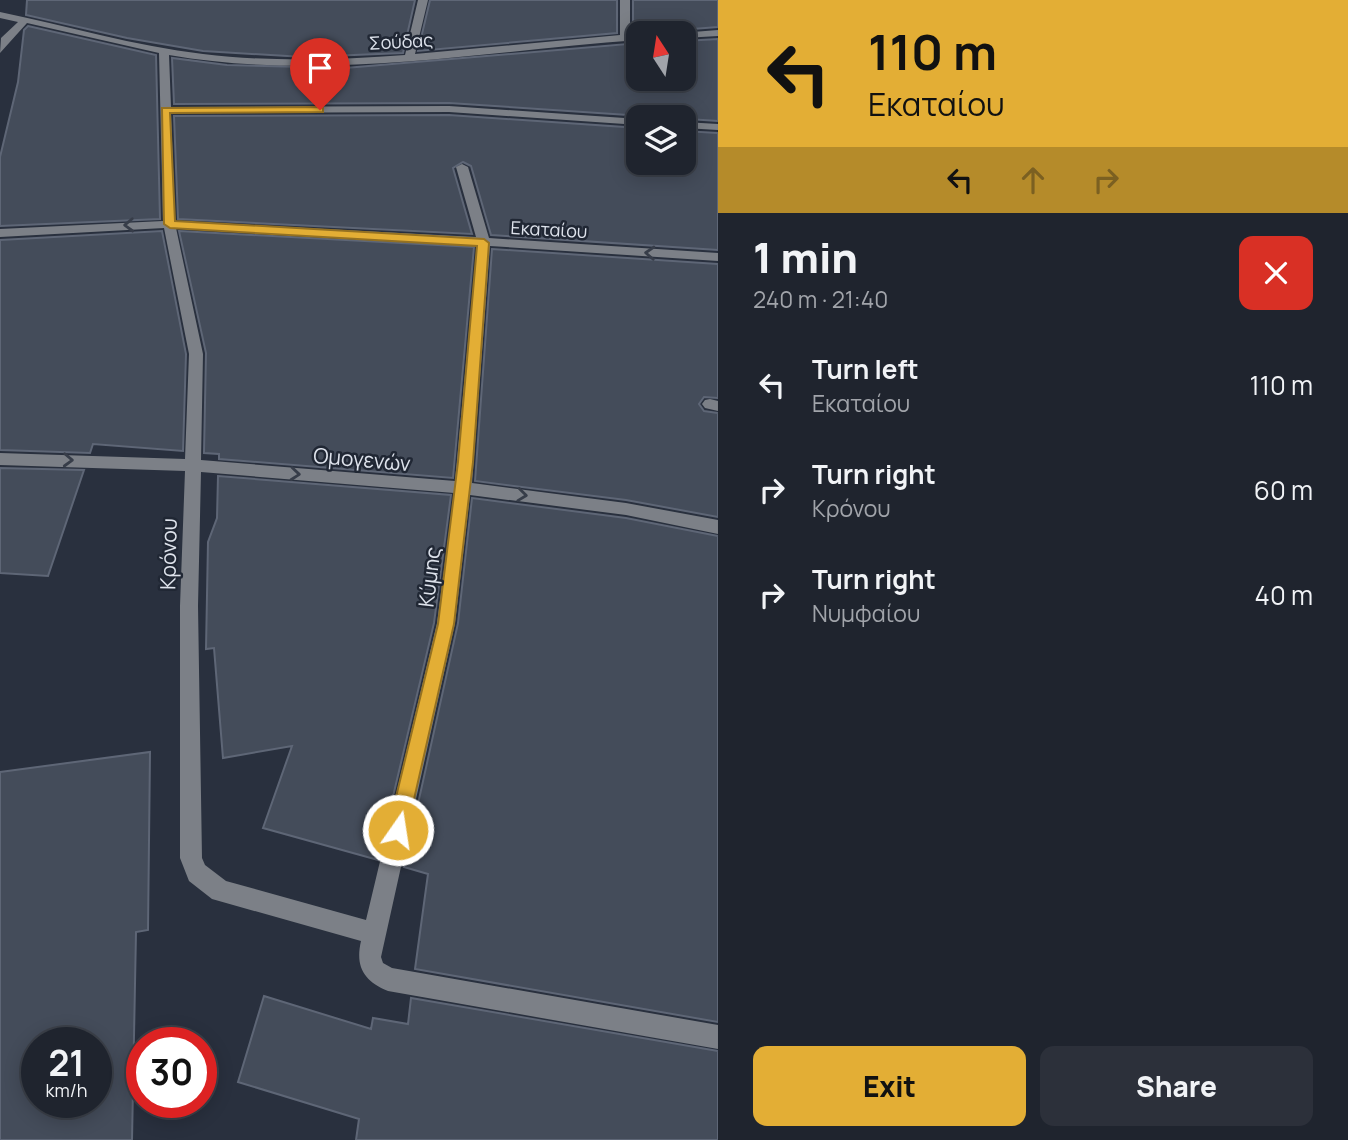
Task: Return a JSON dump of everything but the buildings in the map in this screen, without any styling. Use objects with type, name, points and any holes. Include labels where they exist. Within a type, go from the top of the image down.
[{"type":"street","points":[[409,57],[423,0]]},
{"type":"street","points":[[625,0],[625,38]]},
{"type":"street","name":"Σούδας","points":[[0,15],[164,50],[250,61],[409,57],[625,38]]},
{"type":"street","points":[[0,50],[6,37],[25,20]]},
{"type":"street","points":[[696,34],[718,33]]},
{"type":"street","name":"Κρόνου","points":[[164,50],[170,224],[196,354],[188,742],[191,858],[197,873],[220,891],[373,933]]},
{"type":"street","points":[[165,110],[449,109],[626,121]]},
{"type":"street","points":[[696,126],[718,127]]},
{"type":"street","name":"Κύμης","points":[[463,167],[484,243],[463,488],[446,624],[369,957],[375,971],[388,979],[718,1037]]},
{"type":"street","name":"Εκαταίου","points":[[0,233],[170,224],[718,257]]},
{"type":"street","name":"Ομογενών","points":[[0,459],[192,466],[463,488],[626,509],[718,527]]},
{"type":"route","points":[[320,110],[165,110],[170,224],[484,243],[466,462],[446,624],[398,830]]}]
